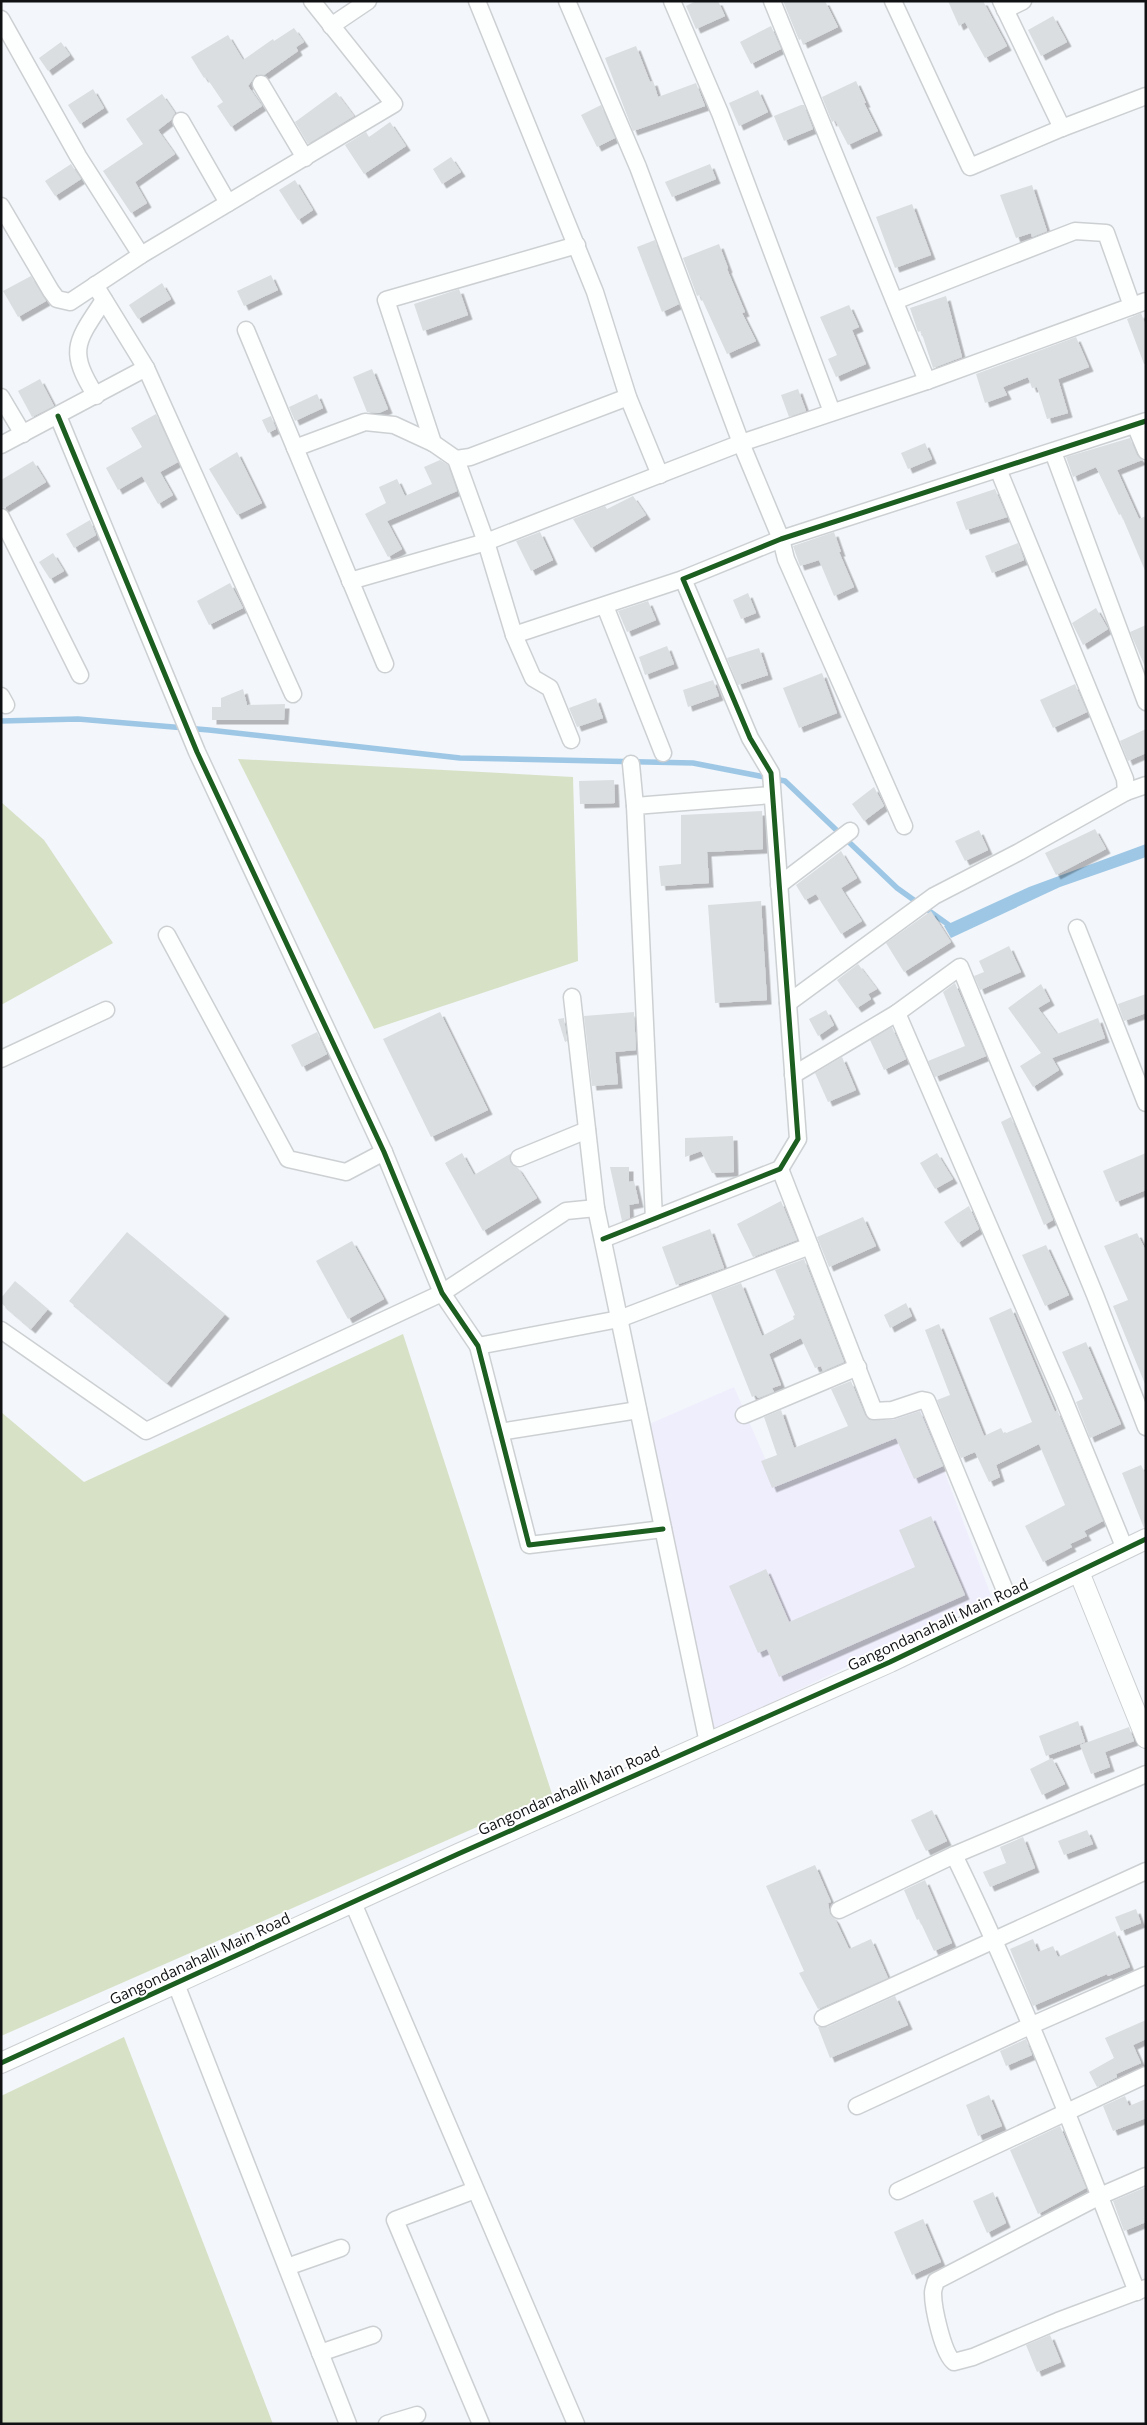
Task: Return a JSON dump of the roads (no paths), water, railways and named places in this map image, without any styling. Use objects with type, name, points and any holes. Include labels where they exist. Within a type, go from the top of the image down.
[{"type":"street","points":[[1,206],[57,299],[70,302],[141,255],[394,104],[312,1]]},
{"type":"street","points":[[331,26],[368,1]]},
{"type":"street","points":[[477,1],[577,245],[595,292],[628,397],[660,475]]},
{"type":"street","points":[[567,1],[638,167],[741,443],[781,540],[786,559],[904,826]]},
{"type":"street","points":[[672,1],[720,113],[832,412]]},
{"type":"street","points":[[772,1],[927,381]]},
{"type":"street","points":[[893,1],[970,167],[1062,128],[1146,96]]},
{"type":"street","points":[[1023,1],[1003,6],[1062,128]]},
{"type":"street","points":[[1,19],[78,156],[141,255]]},
{"type":"street","points":[[261,84],[305,158]]},
{"type":"street","points":[[181,121],[228,203]]},
{"type":"street","points":[[350,581],[486,542],[741,443],[927,381],[1139,304],[1106,233],[1075,231],[894,301]]},
{"type":"street","points":[[433,443],[386,300],[577,245]]},
{"type":"street","points":[[95,285],[146,368],[293,694]]},
{"type":"street","points":[[96,396],[84,378],[77,358],[78,343],[104,300]]},
{"type":"street","points":[[246,330],[385,664]]},
{"type":"street","points":[[1,445],[146,368]]},
{"type":"street","points":[[295,448],[365,422],[394,425],[433,443],[456,458],[470,457],[628,397]]},
{"type":"street","points":[[1,398],[23,434]]},
{"type":"street","points":[[58,416],[190,737],[384,1152],[442,1293],[478,1346],[529,1545],[663,1528]]},
{"type":"street","points":[[514,636],[683,579],[781,540],[1141,423],[1146,451]]},
{"type":"street","points":[[1053,452],[1146,702]]},
{"type":"street","points":[[456,458],[486,542],[514,636],[532,678],[550,688],[571,740]]},
{"type":"street","points":[[998,469],[1125,779],[1126,792]]},
{"type":"street","points":[[1,517],[80,675]]},
{"type":"street","points":[[602,1238],[780,1169],[798,1140],[771,773],[750,738],[683,579]]},
{"type":"street","points":[[605,606],[663,753]]},
{"type":"street","points":[[631,764],[635,806],[654,1219]]},
{"type":"street","points":[[788,1003],[934,896],[1019,852],[1126,792],[1146,785]]},
{"type":"street","points":[[635,806],[772,795]]},
{"type":"street","points":[[779,885],[850,831]]},
{"type":"street","points":[[1077,928],[1146,1103]]},
{"type":"street","points":[[167,935],[288,1159],[346,1172],[384,1152]]},
{"type":"street","points":[[793,1075],[897,1013],[960,967],[1095,1295],[1146,1427]]},
{"type":"street","points":[[572,996],[596,1208],[708,1743]]},
{"type":"street","points":[[1,1059],[106,1010]]},
{"type":"street","points":[[897,1013],[1062,1395],[1125,1549]]},
{"type":"street","points":[[520,1158],[587,1130]]},
{"type":"street","points":[[780,1169],[874,1411],[892,1410],[922,1400],[927,1401],[1011,1605]]},
{"type":"street","points":[[1,1330],[146,1432],[442,1293],[566,1211],[596,1208]]},
{"type":"street","points":[[478,1346],[619,1319],[810,1246]]},
{"type":"street","points":[[744,1415],[858,1368]]},
{"type":"street","points":[[500,1432],[638,1410]]},
{"type":"street","name":"Gangondanahalli Main Road","points":[[1,2063],[890,1662],[1146,1539]]},
{"type":"street","points":[[1079,1572],[1146,1738]]},
{"type":"street","points":[[839,1910],[954,1855],[1146,1774]]},
{"type":"street","points":[[954,1855],[995,1940],[1032,2025],[1100,2196],[1141,2290],[1058,2321],[973,2357],[954,2362],[950,2359],[935,2311],[933,2292],[936,2281],[1100,2196],[1146,2176]]},
{"type":"street","points":[[824,2018],[1146,1871]]},
{"type":"street","points":[[353,1903],[576,2424]]},
{"type":"street","points":[[857,2106],[1032,2025],[1146,1975]]},
{"type":"street","points":[[176,1984],[348,2424]]},
{"type":"street","points":[[898,2191],[1146,2075]]},
{"type":"street","points":[[475,2190],[395,2220],[481,2424]]},
{"type":"street","points":[[287,2266],[341,2248]]},
{"type":"street","points":[[320,2353],[373,2335]]},
{"type":"street","points":[[387,2424],[417,2415]]},
{"type":"water","points":[[1146,844],[1146,857],[1060,887],[951,938],[944,926],[1029,887]]},
{"type":"waterway","points":[[1,721],[78,719],[209,730],[460,758],[693,763],[785,781],[897,888],[953,928]]}]
